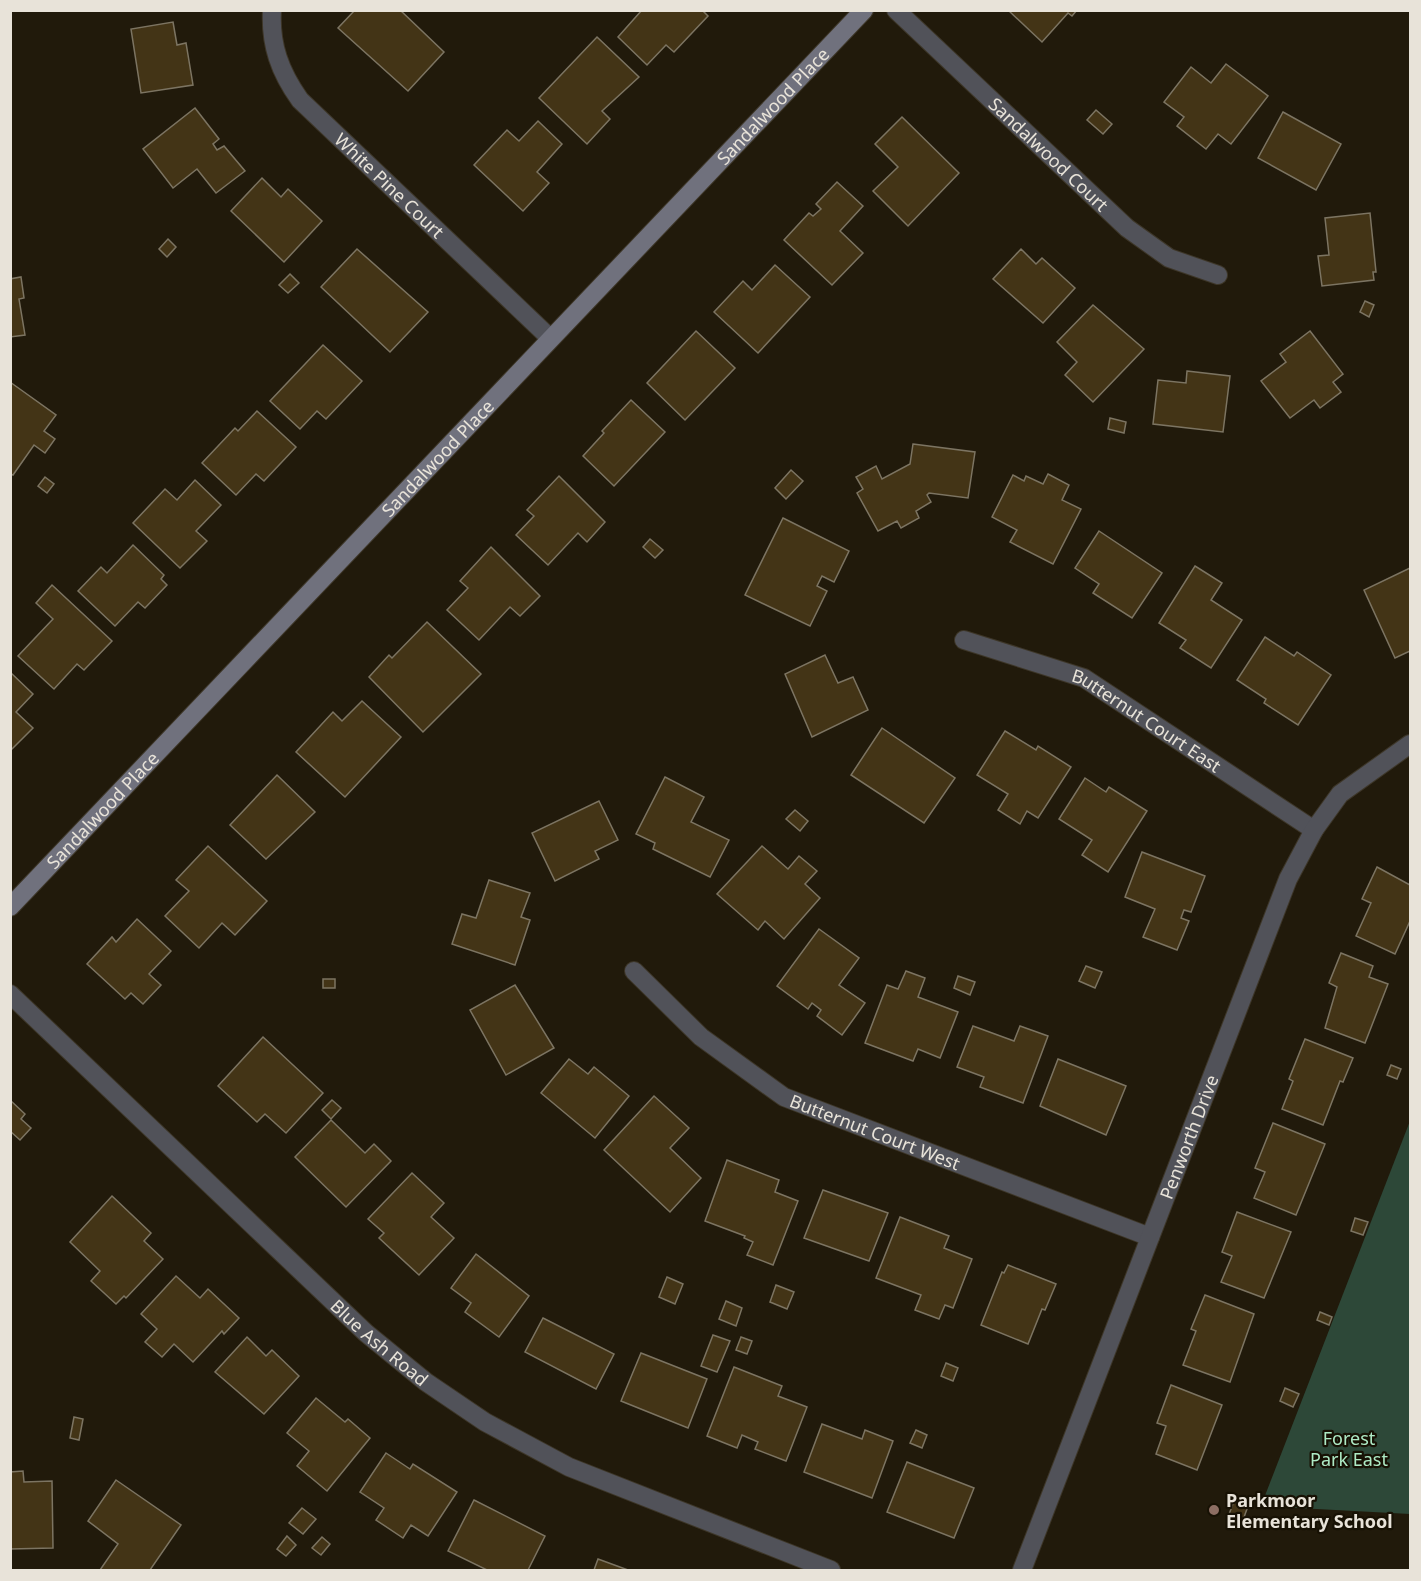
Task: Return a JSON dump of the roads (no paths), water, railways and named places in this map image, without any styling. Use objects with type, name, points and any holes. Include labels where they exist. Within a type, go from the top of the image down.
[{"type":"street","name":"White Pine Court","points":[[272,10],[271,32],[276,57],[285,80],[300,100],[550,338]]},
{"type":"street","name":"Sandalwood Place","points":[[10,907],[864,10]]},
{"type":"street","name":"Sandalwood Court","points":[[896,10],[1128,228],[1169,258],[1218,275]]},
{"type":"street","name":"Butternut Court East","points":[[964,640],[1084,678],[1314,830]]},
{"type":"street","name":"Penworth Drive","points":[[1022,1570],[1288,879],[1314,830],[1340,794],[1410,744]]},
{"type":"street","name":"Butternut Court West","points":[[634,971],[701,1037],[784,1097],[1150,1237]]},
{"type":"street","name":"Blue Ash Road","points":[[10,994],[366,1333],[426,1382],[485,1422],[569,1467],[831,1570]]},
{"type":"place","name":"Parkmoor Elementary School","points":[[1214,1510]]},
{"type":"park label","name":"Forest Park East","points":[[1349,1448]]}]
